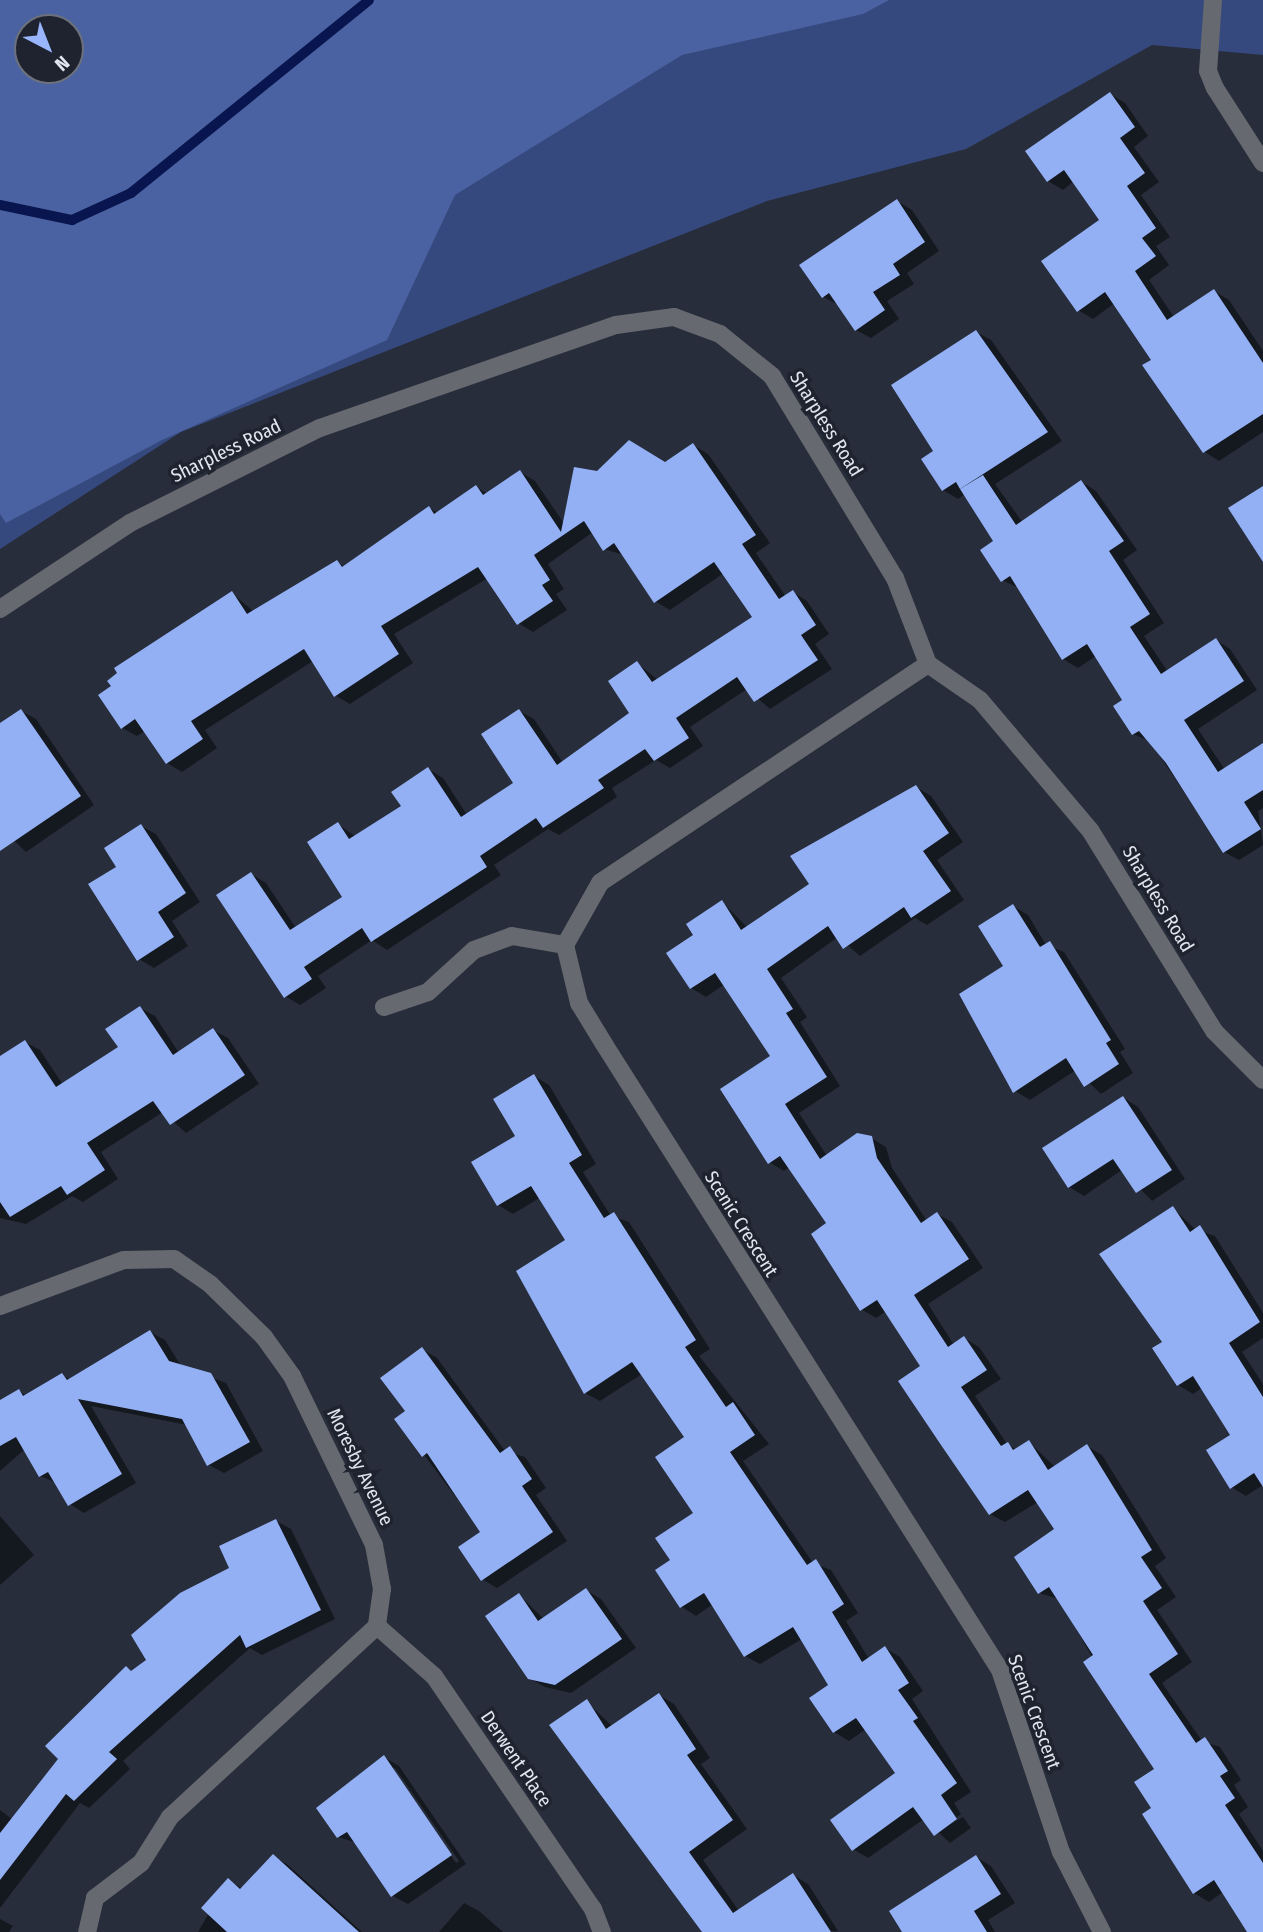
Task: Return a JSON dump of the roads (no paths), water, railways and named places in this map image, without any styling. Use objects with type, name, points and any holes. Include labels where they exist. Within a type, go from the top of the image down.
[{"type":"street","points":[[1213,0],[1208,71],[1215,88],[1261,154]]},
{"type":"street","name":"Sharpless Road","points":[[0,609],[130,523],[320,428],[616,325],[674,317],[720,334],[772,376],[895,578],[928,664],[980,700],[1090,830],[1214,1031],[1263,1078]]},
{"type":"street","points":[[384,1007],[428,992],[474,950],[512,936],[565,946],[600,883],[928,664]]},
{"type":"street","name":"Scenic Crescent","points":[[565,946],[579,1003],[1000,1670],[1061,1852],[1102,1932]]},
{"type":"street","name":"Moresby Avenue","points":[[0,1306],[124,1260],[174,1259],[210,1284],[264,1338],[292,1376],[374,1545],[382,1589],[377,1626]]},
{"type":"street","points":[[88,1932],[95,1898],[141,1863],[170,1817],[377,1626]]},
{"type":"street","name":"Derwent Place","points":[[377,1626],[434,1676],[593,1909],[601,1932]]},
{"type":"waterway","points":[[0,205],[72,220],[131,193],[369,0]]}]
